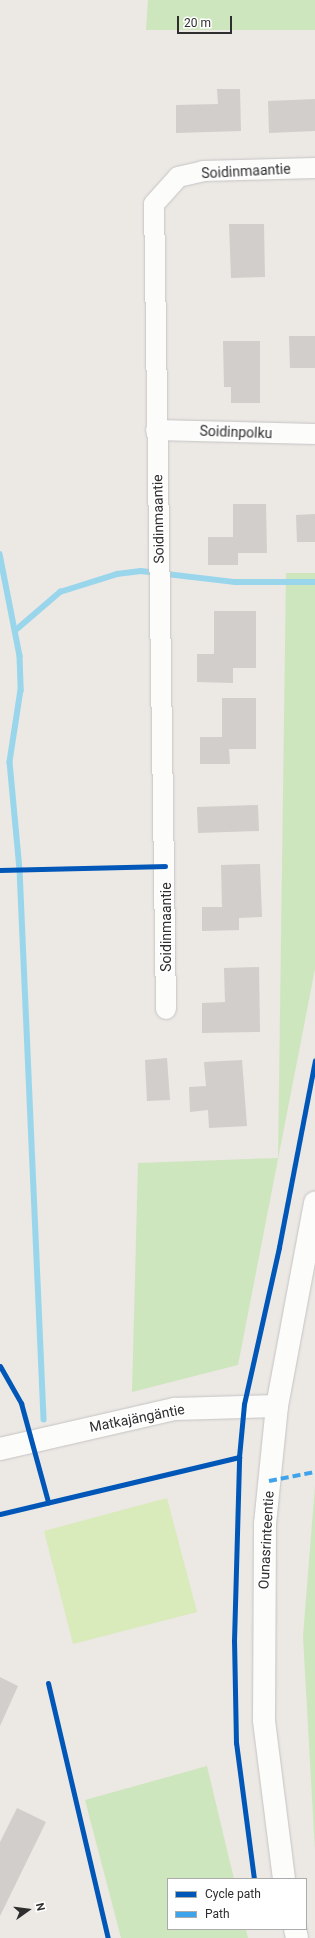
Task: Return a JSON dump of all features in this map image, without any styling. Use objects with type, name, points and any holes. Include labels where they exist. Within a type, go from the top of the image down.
[{"type":"street","name":"Soidinmaantie","points":[[166,1009],[160,573],[156,430],[154,204],[178,177],[203,171],[315,168]]},
{"type":"street","name":"Soidinpolku","points":[[156,430],[315,434]]},
{"type":"street","name":"Ounasrinteentie","points":[[284,1878],[268,1773],[263,1665],[264,1524],[277,1406],[315,1203]]},
{"type":"street","name":"Matkajängäntie","points":[[0,1449],[175,1409],[277,1406]]},
{"type":"green space","points":[[148,0],[315,0],[315,30],[146,30]]},
{"type":"green space","points":[[286,573],[315,573],[315,969],[238,1365],[132,1392],[138,1163],[278,1158]]},
{"type":"green space","points":[[315,1486],[315,1851],[303,1636]]},
{"type":"green space","points":[[167,1498],[197,1612],[73,1644],[44,1531]]},
{"type":"green space","points":[[207,1766],[234,1878],[167,1878],[167,1930],[246,1930],[248,1938],[121,1938],[85,1800]]},
{"type":"building","points":[[217,89],[240,89],[241,131],[176,133],[176,105],[218,104]]},
{"type":"building","points":[[315,99],[315,131],[269,133],[268,101]]},
{"type":"building","points":[[229,224],[264,224],[265,277],[231,278]]},
{"type":"building","points":[[289,336],[315,336],[315,368],[290,368]]},
{"type":"building","points":[[223,341],[260,341],[260,403],[231,403],[231,387],[224,387]]},
{"type":"building","points":[[233,504],[266,504],[267,553],[238,553],[238,565],[208,565],[208,537],[233,537]]},
{"type":"building","points":[[315,514],[315,542],[297,542],[296,515]]},
{"type":"building","points":[[214,611],[256,611],[256,668],[233,668],[233,683],[197,682],[197,654],[214,654]]},
{"type":"building","points":[[222,698],[256,698],[256,749],[229,749],[230,764],[200,764],[200,737],[222,737]]},
{"type":"building","points":[[258,805],[259,831],[198,833],[197,807]]},
{"type":"building","points":[[260,864],[262,917],[239,918],[239,930],[202,931],[202,907],[222,907],[221,865]]},
{"type":"building","points":[[259,967],[260,1032],[202,1033],[202,1003],[225,1002],[224,968]]},
{"type":"building","points":[[167,1058],[170,1100],[147,1101],[145,1060]]},
{"type":"building","points":[[242,1060],[247,1126],[209,1128],[208,1110],[190,1112],[189,1087],[206,1086],[204,1062]]},
{"type":"building","points":[[0,1677],[18,1686],[0,1726]]},
{"type":"building","points":[[17,1808],[46,1822],[0,1916],[0,1842]]},
{"type":"waterway","points":[[0,554],[20,656],[21,690],[10,762],[20,869],[44,1419]]},
{"type":"waterway","points":[[17,629],[60,592],[117,574],[141,571],[235,582],[315,582]]},
{"type":"marked path","points":[[269,1481],[315,1472]]},
{"type":"cycle path","points":[[0,870],[165,866]]},
{"type":"cycle path","points":[[254,1878],[236,1743],[234,1641],[239,1457],[244,1404],[279,1247],[315,1060]]},
{"type":"cycle path","points":[[0,1366],[21,1403],[48,1502]]},
{"type":"cycle path","points":[[0,1514],[239,1457]]},
{"type":"cycle path","points":[[48,1683],[108,1938]]}]
